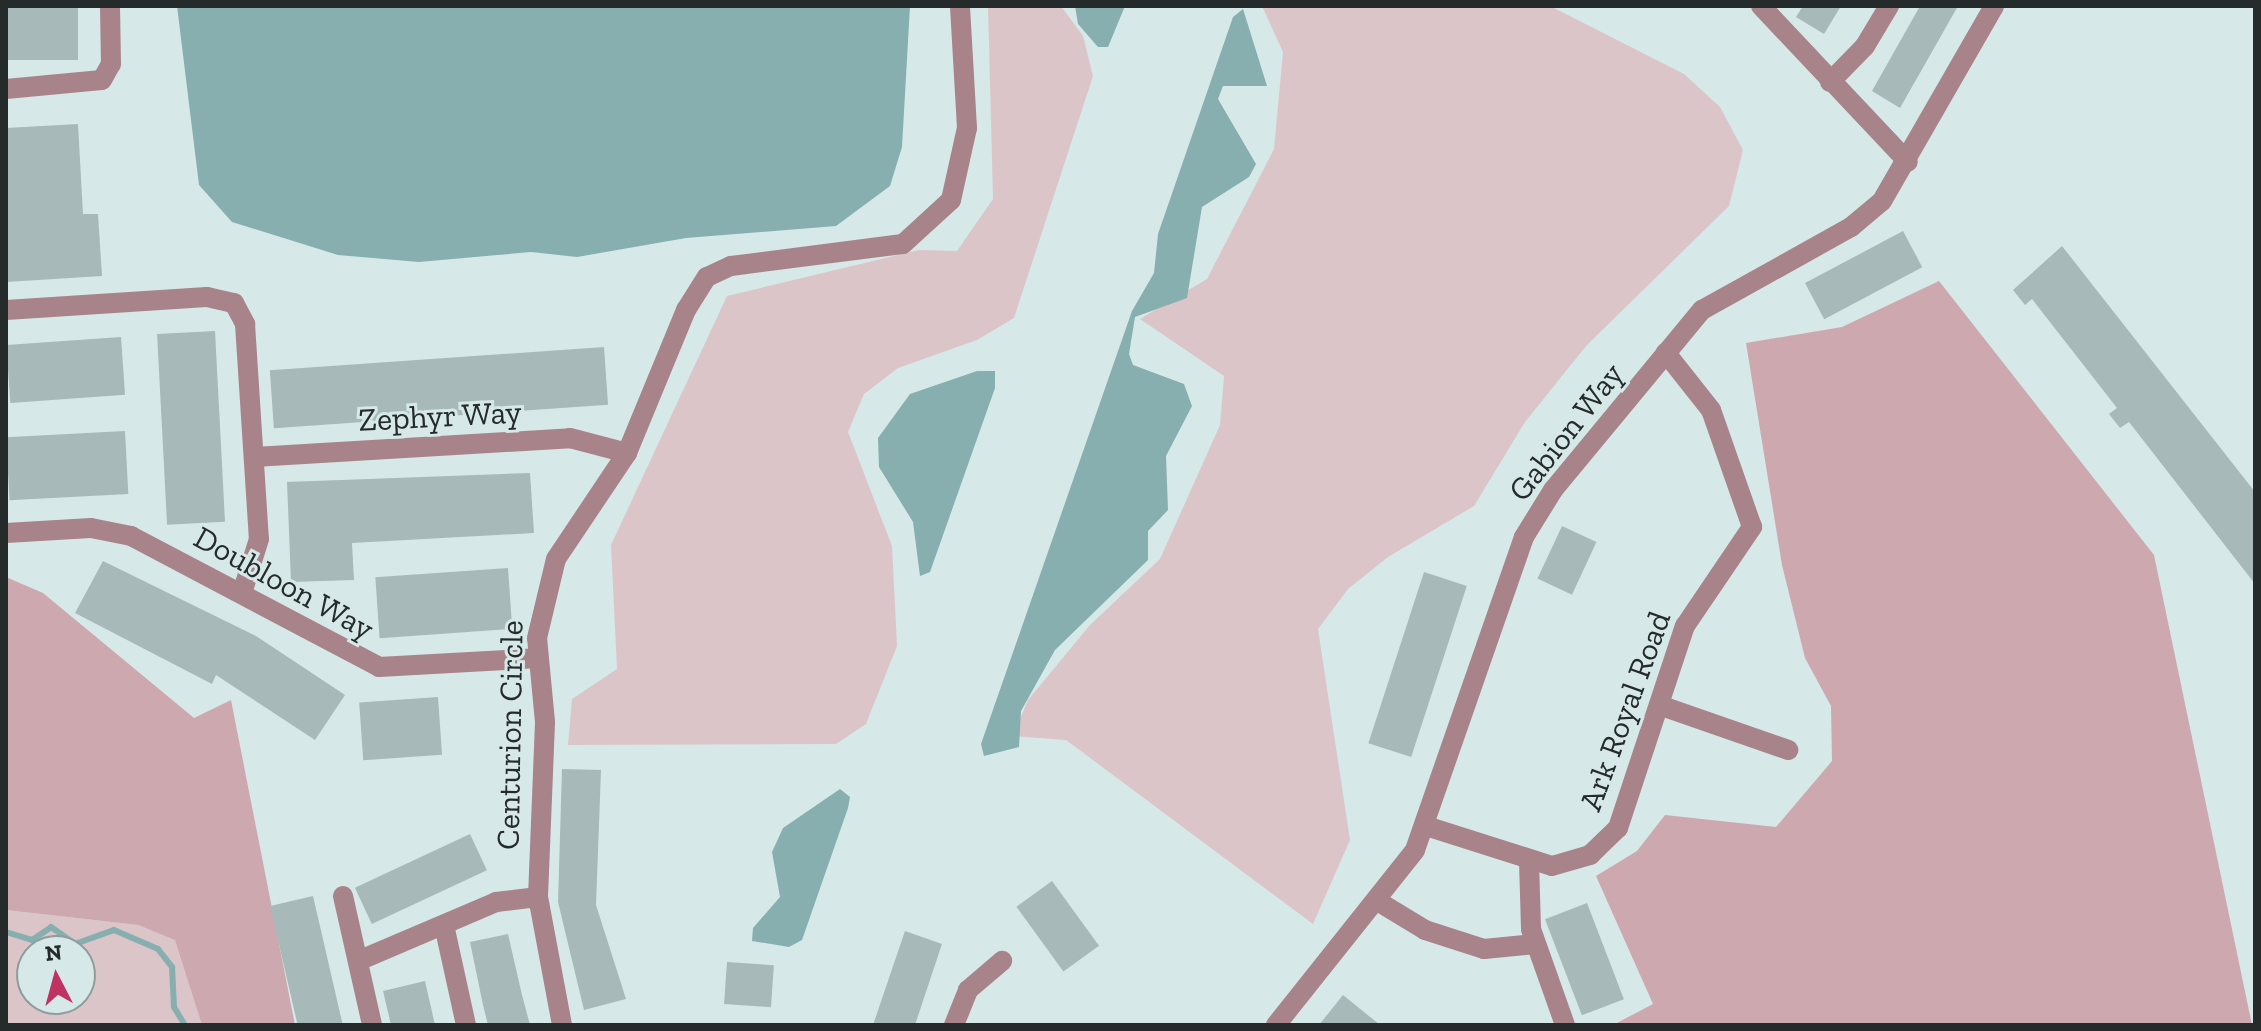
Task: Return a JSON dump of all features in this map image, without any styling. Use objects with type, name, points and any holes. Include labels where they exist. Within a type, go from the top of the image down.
[{"type":"street","points":[[6,89],[102,80],[111,64],[110,6]]},
{"type":"street","name":"Centurion Circle","points":[[562,1025],[538,897],[545,722],[538,658],[539,618],[556,559],[627,453],[692,297],[707,277],[731,266],[903,244],[951,200],[967,128],[960,6]]},
{"type":"street","points":[[1761,6],[1908,162]]},
{"type":"street","points":[[1830,82],[1865,46],[1889,6]]},
{"type":"street","name":"Gabion Way","points":[[1278,1024],[1379,902],[1426,826],[1524,537],[1553,490],[1666,353],[1718,298],[1868,215],[1908,162],[1994,6]]},
{"type":"street","points":[[6,310],[207,297],[234,303],[245,324],[259,552],[243,590]]},
{"type":"street","name":"Ark Royal Road","points":[[1426,826],[1529,861],[1578,861],[1610,838],[1693,610],[1752,527],[1711,410],[1666,353]]},
{"type":"street","name":"Zephyr Way","points":[[254,457],[570,438],[627,453]]},
{"type":"street","name":"Doubloon Way","points":[[6,533],[111,529],[243,590],[379,667],[538,658]]},
{"type":"street","points":[[1659,705],[1788,750]]},
{"type":"street","points":[[1529,861],[1535,944],[1565,1025]]},
{"type":"street","points":[[343,896],[372,1025]]},
{"type":"street","points":[[358,961],[496,902],[538,897]]},
{"type":"street","points":[[1379,902],[1425,930],[1484,949],[1535,944]]},
{"type":"street","points":[[444,925],[466,1025]]},
{"type":"street","points":[[954,1025],[968,990],[1002,961]]},
{"type":"shaded area","points":[[988,6],[1061,6],[1083,36],[1093,76],[1014,318],[977,340],[898,368],[864,394],[848,432],[892,546],[897,646],[866,724],[836,744],[568,745],[572,699],[617,669],[611,545],[727,296],[919,250],[957,251],[993,199]]},
{"type":"shaded area","points":[[1262,6],[1550,6],[1684,74],[1720,107],[1743,150],[1729,206],[1586,346],[1525,422],[1474,506],[1388,557],[1348,589],[1318,629],[1350,840],[1313,924],[1066,740],[1013,736],[1028,700],[1090,625],[1160,559],[1220,425],[1224,376],[1140,319],[1207,279],[1274,149],[1283,52]]},
{"type":"shaded area","points":[[1939,281],[2154,555],[2252,1025],[1613,1025],[1653,1004],[1596,876],[1637,851],[1665,815],[1776,827],[1832,761],[1831,706],[1805,658],[1782,565],[1746,343],[1842,327]]},
{"type":"shaded area","points":[[6,577],[43,593],[194,718],[231,700],[295,1025],[202,1025],[175,940],[138,925],[6,910]]},
{"type":"shaded area","points":[[6,910],[138,925],[176,940],[202,1025],[6,1025]]},
{"type":"water","points":[[177,6],[910,6],[902,147],[890,186],[836,226],[686,238],[577,257],[531,252],[419,262],[338,255],[232,222],[199,185]]},
{"type":"water","points":[[1075,6],[1125,6],[1108,47],[1098,47],[1078,24]]},
{"type":"water","points":[[1243,9],[1267,86],[1223,86],[1218,99],[1256,164],[1249,177],[1202,207],[1187,298],[1135,317],[1129,354],[1133,365],[1184,384],[1192,406],[1166,456],[1168,510],[1148,531],[1148,560],[1055,650],[1021,711],[1019,747],[984,756],[981,744],[1132,311],[1154,273],[1158,234],[1233,17]]},
{"type":"water","points":[[977,371],[995,371],[995,388],[930,572],[920,576],[913,522],[879,467],[878,438],[910,394]]},
{"type":"water","points":[[840,789],[850,797],[848,808],[802,940],[789,947],[752,941],[753,928],[780,897],[772,852],[783,828]]},
{"type":"building","points":[[6,6],[78,6],[78,60],[6,60]]},
{"type":"building","points":[[1803,6],[1841,6],[1824,34],[1796,17]]},
{"type":"building","points":[[1920,6],[1958,6],[1900,108],[1872,91]]},
{"type":"building","points":[[78,124],[83,214],[98,214],[102,276],[6,282],[6,128]]},
{"type":"building","points":[[1903,231],[1922,267],[1824,319],[1805,283]]},
{"type":"building","points":[[2062,246],[2255,492],[2255,584],[2129,422],[2120,428],[2109,414],[2117,408],[2032,299],[2025,305],[2013,290]]},
{"type":"building","points":[[215,331],[225,522],[167,525],[157,334]]},
{"type":"building","points":[[121,337],[125,395],[10,403],[6,345]]},
{"type":"building","points":[[604,347],[608,405],[274,428],[270,370]]},
{"type":"building","points":[[125,431],[128,494],[9,500],[6,437]]},
{"type":"building","points":[[530,473],[534,533],[352,543],[354,580],[291,582],[287,482]]},
{"type":"building","points":[[1562,526],[1596,542],[1572,595],[1537,579]]},
{"type":"building","points":[[103,561],[256,636],[345,695],[315,740],[216,675],[212,684],[75,613]]},
{"type":"building","points":[[508,568],[512,629],[380,638],[375,577]]},
{"type":"building","points":[[1424,572],[1467,586],[1411,757],[1368,743]]},
{"type":"building","points":[[438,697],[442,755],[363,760],[359,703]]},
{"type":"building","points":[[562,769],[601,770],[596,905],[626,999],[584,1010],[558,902]]},
{"type":"building","points":[[470,834],[487,870],[372,924],[355,888]]},
{"type":"building","points":[[1052,881],[1099,946],[1063,972],[1016,907]]},
{"type":"building","points":[[313,896],[343,1025],[298,1025],[270,906]]},
{"type":"building","points":[[1587,903],[1624,999],[1582,1015],[1545,919]]},
{"type":"building","points":[[905,931],[942,944],[915,1025],[873,1025]]},
{"type":"building","points":[[508,934],[530,1025],[488,1025],[483,1005],[470,942]]},
{"type":"building","points":[[727,962],[774,965],[771,1007],[724,1004]]},
{"type":"building","points":[[425,981],[435,1025],[391,1025],[383,991]]},
{"type":"building","points":[[1343,995],[1380,1025],[1319,1025]]},
{"type":"waterway","points":[[6,932],[32,940],[51,927],[75,944],[114,930],[158,949],[172,967],[174,1007],[185,1025]]}]
